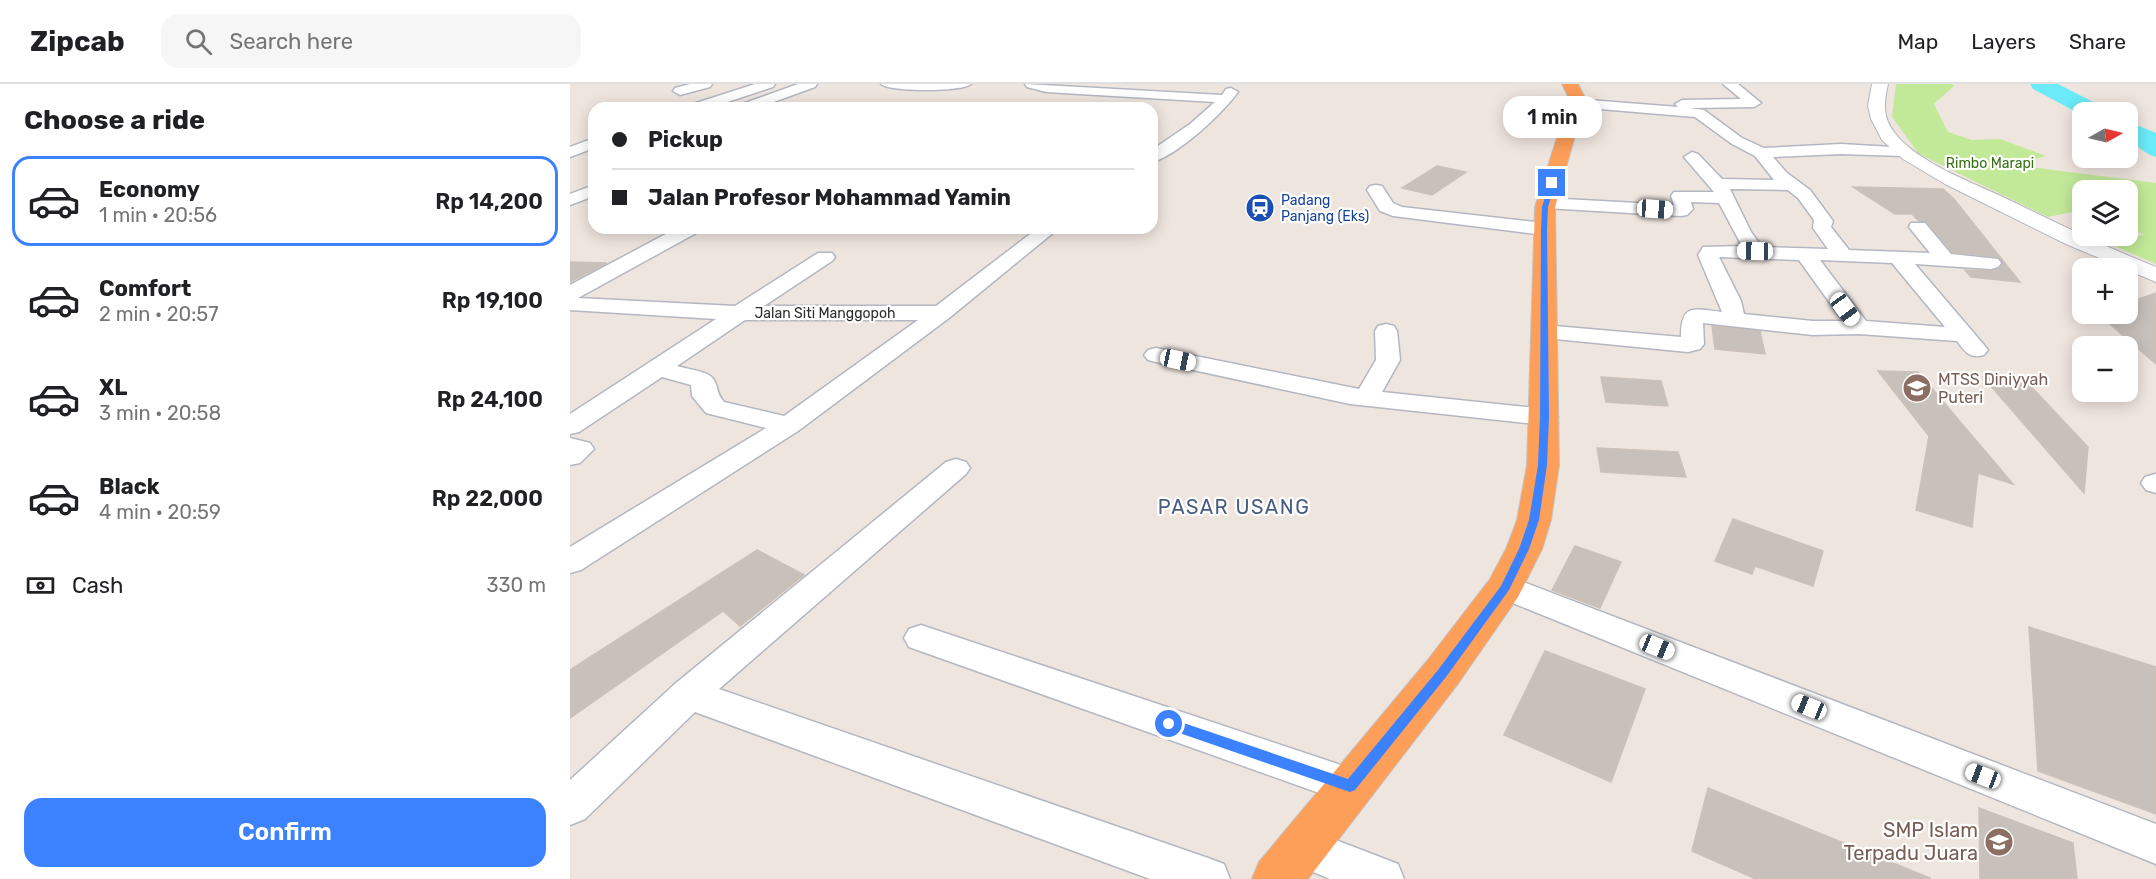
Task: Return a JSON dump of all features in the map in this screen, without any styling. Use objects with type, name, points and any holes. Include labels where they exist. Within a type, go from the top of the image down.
[{"type":"highway","points":[[1289,863],[1442,673],[1506,587],[1524,549],[1534,520],[1543,465],[1545,216],[1573,94]]},
{"type":"main road","points":[[1880,84],[1875,102],[1877,113],[1889,137],[1903,151],[1984,195],[2100,252],[2156,275]]},
{"type":"street","points":[[680,91],[705,84]]},
{"type":"street","points":[[716,102],[768,84]]},
{"type":"street","points":[[761,102],[810,84]]},
{"type":"street","points":[[888,84],[964,84]]},
{"type":"street","points":[[1032,84],[1046,88],[1226,99]]},
{"type":"street","points":[[1158,153],[1201,121],[1226,99],[1234,84]]},
{"type":"street","points":[[1677,110],[1675,105],[1678,104],[1754,103],[1730,84]]},
{"type":"street","points":[[1078,102],[1094,91]]},
{"type":"street","points":[[1573,94],[1699,113],[1737,141],[1761,153],[1791,185],[1810,201],[1824,221],[1820,225],[1843,255]]},
{"type":"street","points":[[570,152],[588,145]]},
{"type":"street","points":[[1761,153],[1830,149],[1903,151]]},
{"type":"street","points":[[1692,157],[1722,191],[1742,232],[1755,251]]},
{"type":"street","points":[[1376,190],[1386,207],[1399,212],[1545,216],[1681,211],[1684,209],[1680,196],[1791,185]]},
{"type":"street","points":[[570,200],[588,192]]},
{"type":"street","points":[[1918,227],[1944,258]]},
{"type":"street","points":[[570,294],[680,234]]},
{"type":"street","points":[[570,562],[789,425],[941,313],[1042,234]]},
{"type":"street","points":[[1808,248],[1859,327]]},
{"type":"street","points":[[1735,320],[1730,301],[1708,252],[1808,248],[1843,255],[1944,258],[1991,263]]},
{"type":"street","points":[[1543,332],[1692,354],[1694,317],[1813,328],[1859,327],[1969,342],[1898,256]]},
{"type":"street","points":[[570,426],[825,257]]},
{"type":"street","name":"Jalan Siti Manggopoh","points":[[570,304],[738,313],[941,313]]},
{"type":"street","points":[[1366,398],[1388,360],[1386,331]]},
{"type":"street","points":[[1156,355],[1366,398],[1545,417]]},
{"type":"street","points":[[665,364],[665,370],[703,381],[705,396],[715,408],[789,425]]},
{"type":"street","points":[[570,446],[580,449],[570,457]]},
{"type":"street","points":[[570,806],[689,694],[956,468]]},
{"type":"street","points":[[1506,587],[2156,844]]},
{"type":"street","points":[[921,638],[1350,786]]},
{"type":"street","points":[[689,694],[1208,879]]},
{"type":"street","points":[[1289,863],[1382,879]]},
{"type":"green space","name":"Rimbo Marapi","points":[[1896,84],[1952,84],[1954,86],[1934,104],[1948,132],[1972,140],[2000,139],[2046,156],[2015,165],[2132,180],[2072,180],[2072,212],[2048,217],[1919,154],[1892,117]]},
{"type":"green space","name":"Rimbo Marapi","points":[[2138,181],[2156,183],[2156,264],[2115,246],[2138,246],[2138,236],[2144,234],[2138,232]]},
{"type":"building","points":[[1437,166],[1466,172],[1432,195],[1402,188]]},
{"type":"building","points":[[1853,187],[1943,189],[1954,199],[2020,282],[1971,277],[1965,270],[1992,271],[2000,268],[2003,262],[1998,257],[1952,252],[1927,222],[1919,221],[1912,214],[1895,214]]},
{"type":"building","points":[[570,262],[607,263],[570,282]]},
{"type":"building","points":[[2156,293],[2156,364],[2138,348],[2138,336],[2124,336],[2110,324],[2138,324],[2138,299]]},
{"type":"building","points":[[1712,326],[1760,331],[1765,354],[1715,349]]},
{"type":"building","points":[[1878,371],[1918,372],[2013,484],[1978,473],[1972,527],[1916,510],[1929,436]]},
{"type":"building","points":[[1601,377],[1661,381],[1668,406],[1606,402]]},
{"type":"building","points":[[1983,377],[2023,378],[2088,447],[2084,493]]},
{"type":"building","points":[[1597,448],[1678,452],[1686,477],[1601,472]]},
{"type":"building","points":[[1733,519],[1823,551],[1813,586],[1755,566],[1752,574],[1715,561]]},
{"type":"building","points":[[1575,546],[1621,562],[1600,608],[1552,590]]},
{"type":"building","points":[[757,550],[804,575],[740,626],[723,611],[570,718],[570,670]]},
{"type":"building","points":[[2029,627],[2156,667],[2156,814],[2038,771]]},
{"type":"building","points":[[1545,651],[1645,689],[1611,782],[1504,735]]},
{"type":"building","points":[[1708,788],[1930,879],[1756,879],[1692,851]]},
{"type":"building","points":[[1979,808],[2073,843],[2077,879],[1980,879]]},
{"type":"waterway","points":[[2041,84],[2075,102]]},
{"type":"waterway","points":[[2138,134],[2149,140],[2156,149]]},
{"type":"place","name":"Padang Panjang (Eks)","points":[[1260,208]]},
{"type":"place","name":"MTSS Diniyyah Puteri","points":[[1917,388]]},
{"type":"place","name":"SMP Islam Terpadu Juara","points":[[1999,842]]},
{"type":"district","name":"PASAR USANG","points":[[1234,507]]},
{"type":"route","points":[[1169,724],[1350,786],[1442,673],[1506,587],[1524,549],[1534,520],[1543,465],[1544,229],[1545,207],[1552,183]]}]
